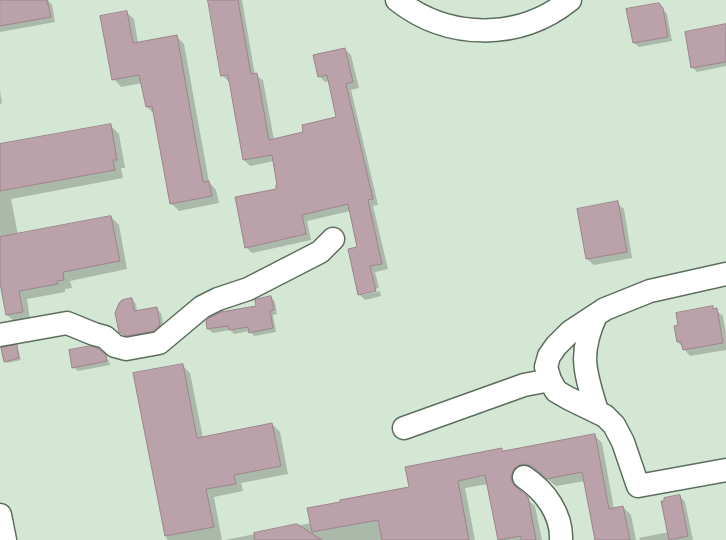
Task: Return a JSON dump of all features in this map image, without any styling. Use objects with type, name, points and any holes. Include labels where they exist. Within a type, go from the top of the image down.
[{"type":"street","points":[[397,0],[441,24],[484,31],[507,30],[542,19],[570,0]]},
{"type":"street","points":[[4,334],[67,323],[105,337],[116,346],[126,349],[159,343],[202,307],[218,299],[248,289],[320,252],[333,239]]},
{"type":"street","points":[[726,274],[650,291],[605,309],[570,332],[549,356],[546,367],[556,391],[598,411],[606,416],[614,425],[623,442],[638,486],[726,470]]},
{"type":"street","points":[[596,315],[584,354],[588,381],[598,411]]},
{"type":"street","points":[[404,428],[524,385],[550,380]]},
{"type":"street","points":[[524,477],[542,492],[550,503],[558,520],[561,540]]},
{"type":"street","points":[[0,515],[5,540]]},
{"type":"building","points":[[0,0],[47,0],[51,17],[0,26]]},
{"type":"building","points":[[208,0],[238,0],[251,74],[257,73],[269,140],[303,132],[302,125],[336,117],[327,75],[318,77],[313,55],[345,48],[353,82],[346,84],[373,199],[368,200],[382,264],[370,266],[376,291],[358,295],[348,249],[357,247],[348,204],[302,215],[306,234],[245,248],[235,197],[276,189],[277,185],[272,155],[243,160],[228,75],[221,76]]},
{"type":"building","points":[[659,3],[663,8],[668,37],[633,43],[626,9]]},
{"type":"building","points":[[127,11],[133,43],[177,35],[203,182],[209,181],[212,196],[170,204],[152,106],[146,107],[139,75],[112,80],[100,16]]},
{"type":"building","points":[[726,24],[726,62],[691,68],[685,32]]},
{"type":"building","points":[[111,124],[117,160],[113,160],[115,170],[0,191],[0,144]]},
{"type":"building","points":[[618,201],[627,252],[586,259],[577,209]]},
{"type":"building","points":[[111,216],[120,261],[63,272],[64,280],[57,281],[58,284],[19,291],[23,312],[6,315],[0,283],[0,237]]},
{"type":"building","points":[[271,296],[274,310],[270,311],[273,328],[249,333],[248,327],[229,330],[228,326],[207,329],[206,321],[209,318],[221,312],[256,306],[255,300]]},
{"type":"building","points":[[132,298],[134,311],[157,307],[160,325],[153,331],[127,336],[119,332],[115,313],[122,300]]},
{"type":"building","points":[[713,306],[713,309],[717,308],[723,343],[683,350],[681,342],[677,342],[674,326],[678,325],[676,313]]},
{"type":"building","points":[[17,345],[19,358],[4,362],[1,348]]},
{"type":"building","points":[[90,346],[99,349],[106,355],[107,361],[72,368],[69,350]]},
{"type":"building","points":[[183,364],[197,438],[272,423],[281,466],[234,475],[236,484],[206,489],[214,527],[165,536],[133,373]]},
{"type":"building","points":[[595,434],[609,509],[623,506],[630,540],[595,540],[582,472],[547,479],[532,466],[525,464],[519,465],[514,469],[511,476],[512,482],[516,487],[528,497],[536,540],[521,540],[521,536],[498,540],[485,475],[458,481],[469,540],[382,540],[378,520],[312,532],[307,508],[409,487],[405,467],[502,448],[502,451]]},
{"type":"building","points":[[680,495],[688,536],[669,540],[661,501],[664,501],[664,498]]},
{"type":"building","points":[[297,524],[322,540],[255,540],[254,533]]}]
